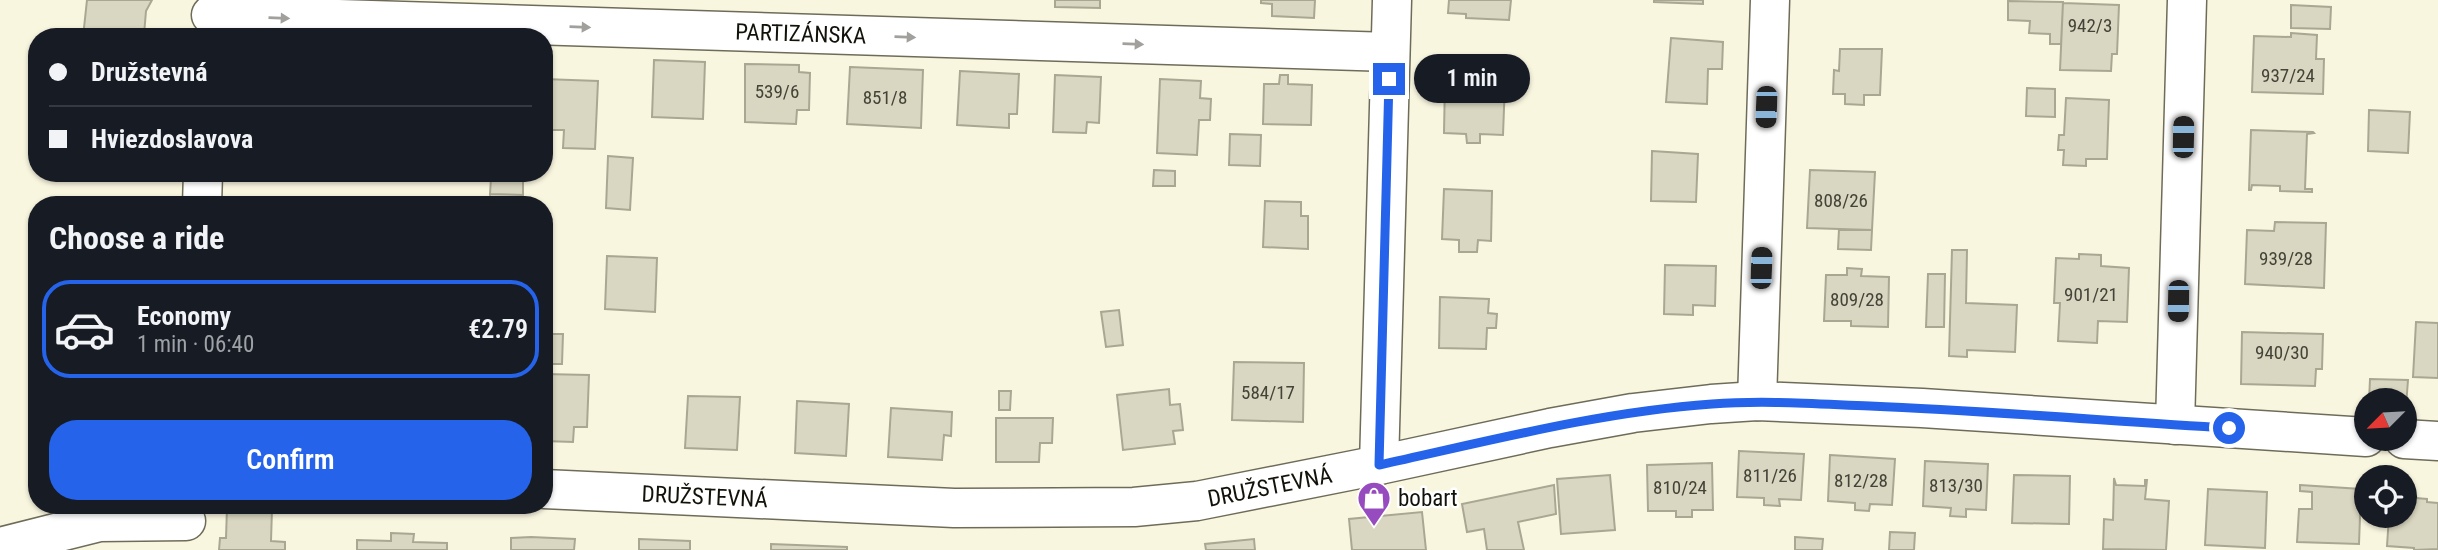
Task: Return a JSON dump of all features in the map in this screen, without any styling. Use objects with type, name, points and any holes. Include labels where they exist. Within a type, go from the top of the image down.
[{"type":"street","points":[[1379,465],[1392,0]]},
{"type":"street","points":[[1757,401],[1770,0]]},
{"type":"street","points":[[2175,425],[2187,0]]},
{"type":"street","name":"PARTIZÁNSKA","points":[[211,17],[1390,52]]},
{"type":"street","name":"DRUŽSTEVNÁ","points":[[553,489],[954,508],[1122,507],[1197,501],[1633,413],[1757,401],[1922,408],[2354,435]]},
{"type":"street","points":[[2417,440],[2438,441]]},
{"type":"street","points":[[0,547],[99,522],[186,526]]},
{"type":"building","points":[[87,0],[152,0],[146,11],[145,28],[84,28]]},
{"type":"building","points":[[1055,0],[1100,0],[1100,8],[1055,7]]},
{"type":"building","points":[[1261,0],[1315,0],[1314,18],[1272,16],[1272,4],[1261,3]]},
{"type":"building","points":[[1449,0],[1511,0],[1509,20],[1466,18],[1466,14],[1448,13]]},
{"type":"building","points":[[1703,0],[1703,4],[1654,2]]},
{"type":"building","points":[[2008,1],[2063,2],[2061,44],[2050,44],[2050,34],[2029,33],[2030,21],[2008,20]]},
{"type":"building","points":[[2063,3],[2119,5],[2117,54],[2112,54],[2111,71],[2060,70]]},
{"type":"building","points":[[2291,5],[2331,7],[2330,29],[2291,28]]},
{"type":"building","points":[[2291,33],[2317,35],[2316,59],[2324,59],[2323,94],[2252,92],[2254,36],[2291,37]]},
{"type":"building","points":[[1671,38],[1723,42],[1722,69],[1708,69],[1707,104],[1666,102]]},
{"type":"building","points":[[1840,49],[1882,49],[1880,95],[1864,95],[1864,105],[1845,104],[1845,94],[1833,94],[1834,70],[1839,71]]},
{"type":"building","points":[[654,60],[705,62],[703,119],[652,117]]},
{"type":"building","points":[[745,64],[799,65],[799,72],[810,73],[809,110],[797,110],[796,124],[745,122]]},
{"type":"building","points":[[850,67],[923,70],[921,128],[847,124]]},
{"type":"building","points":[[960,71],[1019,74],[1017,114],[1009,114],[1009,128],[957,125]]},
{"type":"building","points":[[1055,75],[1101,77],[1099,123],[1087,122],[1086,133],[1053,132]]},
{"type":"building","points":[[1280,75],[1288,75],[1288,84],[1312,85],[1311,125],[1263,124],[1264,84],[1279,84]]},
{"type":"building","points":[[553,79],[598,81],[595,149],[563,148],[564,130],[553,130]]},
{"type":"building","points":[[1160,79],[1201,81],[1200,98],[1211,99],[1210,120],[1199,120],[1197,155],[1157,153]]},
{"type":"building","points":[[1445,80],[1505,82],[1503,135],[1480,134],[1480,143],[1467,143],[1466,134],[1444,133]]},
{"type":"building","points":[[2027,88],[2055,89],[2055,117],[2026,116]]},
{"type":"building","points":[[2066,98],[2109,100],[2107,159],[2086,159],[2086,166],[2063,165],[2064,150],[2058,150],[2059,135],[2064,135]]},
{"type":"building","points":[[2369,110],[2410,112],[2408,153],[2368,151]]},
{"type":"building","points":[[2251,130],[2314,133],[2307,134],[2305,189],[2312,189],[2312,192],[2280,191],[2280,186],[2252,185],[2249,190]]},
{"type":"building","points":[[1230,134],[1261,135],[1260,166],[1229,165]]},
{"type":"building","points":[[1652,151],[1698,154],[1696,202],[1651,201]]},
{"type":"building","points":[[608,156],[633,158],[630,210],[606,208]]},
{"type":"building","points":[[1154,170],[1175,171],[1175,186],[1153,186]]},
{"type":"building","points":[[1810,170],[1875,172],[1872,230],[1807,228]]},
{"type":"building","points":[[491,182],[523,182],[523,195],[490,194]]},
{"type":"building","points":[[1444,189],[1492,191],[1491,241],[1478,240],[1477,252],[1459,252],[1459,240],[1442,239]]},
{"type":"building","points":[[490,194],[523,195],[523,196]]},
{"type":"building","points":[[1265,201],[1301,202],[1301,216],[1308,216],[1308,249],[1263,247]]},
{"type":"building","points":[[2275,222],[2326,223],[2324,288],[2245,284],[2247,230],[2274,231]]},
{"type":"building","points":[[1839,229],[1872,230],[1871,250],[1838,249]]},
{"type":"building","points":[[1952,250],[1967,250],[1966,303],[2017,305],[2015,352],[1967,350],[1967,357],[1949,356]]},
{"type":"building","points":[[2079,254],[2101,255],[2101,266],[2129,268],[2127,322],[2098,321],[2097,343],[2058,341],[2060,303],[2054,303],[2056,258],[2079,259]]},
{"type":"building","points":[[607,256],[657,258],[655,312],[605,309]]},
{"type":"building","points":[[1665,265],[1716,266],[1715,306],[1693,305],[1693,315],[1664,314]]},
{"type":"building","points":[[1847,268],[1862,269],[1861,276],[1889,277],[1888,327],[1851,326],[1851,321],[1824,321],[1826,275],[1847,275]]},
{"type":"building","points":[[1928,274],[1945,274],[1944,327],[1926,327]]},
{"type":"building","points":[[1440,297],[1489,299],[1488,313],[1497,314],[1496,328],[1487,328],[1486,349],[1439,348]]},
{"type":"building","points":[[1119,310],[1123,345],[1106,347],[1101,312]]},
{"type":"building","points":[[2416,322],[2438,323],[2438,378],[2413,377]]},
{"type":"building","points":[[2242,332],[2323,334],[2322,369],[2316,369],[2315,386],[2241,384]]},
{"type":"building","points":[[553,334],[563,334],[562,364],[553,364]]},
{"type":"building","points":[[1234,362],[1304,363],[1303,422],[1232,420]]},
{"type":"building","points":[[553,374],[589,375],[587,427],[574,427],[573,442],[553,441]]},
{"type":"building","points":[[2370,379],[2408,380],[2407,388],[2370,388]]},
{"type":"building","points":[[1169,389],[1170,405],[1180,404],[1183,430],[1173,431],[1175,444],[1123,450],[1117,395]]},
{"type":"building","points":[[999,391],[1011,391],[1010,410],[999,410]]},
{"type":"building","points":[[688,396],[740,397],[737,450],[685,448]]},
{"type":"building","points":[[797,401],[849,404],[846,456],[795,453]]},
{"type":"building","points":[[891,408],[952,412],[951,436],[944,435],[942,460],[888,457]]},
{"type":"building","points":[[996,418],[1053,418],[1052,443],[1040,443],[1039,462],[996,462]]},
{"type":"building","points":[[1739,451],[1804,454],[1801,500],[1779,499],[1780,506],[1764,505],[1764,498],[1737,497]]},
{"type":"building","points":[[1830,455],[1895,459],[1892,505],[1870,504],[1869,511],[1855,510],[1855,503],[1828,501]]},
{"type":"building","points":[[1925,461],[1988,464],[1986,510],[1966,509],[1966,517],[1950,516],[1951,508],[1923,506]]},
{"type":"building","points":[[1712,463],[1713,510],[1692,510],[1692,517],[1676,517],[1676,511],[1648,511],[1647,465]]},
{"type":"building","points":[[1610,475],[1615,530],[1561,534],[1557,479]]},
{"type":"building","points":[[2014,475],[2070,476],[2069,524],[2012,523]]},
{"type":"building","points":[[2114,478],[2116,485],[2145,486],[2147,480],[2145,499],[2169,501],[2166,550],[2103,549],[2104,519],[2113,520]]},
{"type":"building","points":[[1554,485],[1556,514],[1518,522],[1524,550],[1487,550],[1484,529],[1467,532],[1462,504]]},
{"type":"building","points":[[2300,485],[2354,489],[2354,528],[2360,528],[2359,544],[2297,542],[2299,509],[2312,509],[2312,492],[2300,491]]},
{"type":"building","points":[[2208,489],[2267,492],[2265,548],[2205,545]]},
{"type":"building","points":[[2417,498],[2438,503],[2438,549],[2414,550],[2387,546],[2388,528],[2417,528]]},
{"type":"building","points":[[1422,512],[1426,550],[1352,550],[1349,519]]},
{"type":"building","points":[[227,514],[272,514],[271,541],[285,542],[285,550],[219,550],[220,538],[226,538]]},
{"type":"building","points":[[1890,532],[1915,533],[1914,550],[1889,550]]},
{"type":"building","points":[[391,533],[414,534],[413,542],[447,543],[447,550],[357,550],[357,540],[391,541]]},
{"type":"building","points":[[1795,537],[1823,539],[1822,550],[1795,550]]},
{"type":"building","points":[[511,538],[575,539],[574,550],[511,550]]},
{"type":"building","points":[[639,539],[690,541],[690,550],[639,550]]},
{"type":"building","points":[[1254,539],[1255,550],[1206,550],[1205,544]]},
{"type":"building","points":[[771,544],[847,547],[847,550],[771,550]]},
{"type":"place","name":"bobart","points":[[1374,528]]},
{"type":"route","points":[[1389,79],[1379,465],[1633,413],[1757,401],[1922,408],[2229,428]]}]
